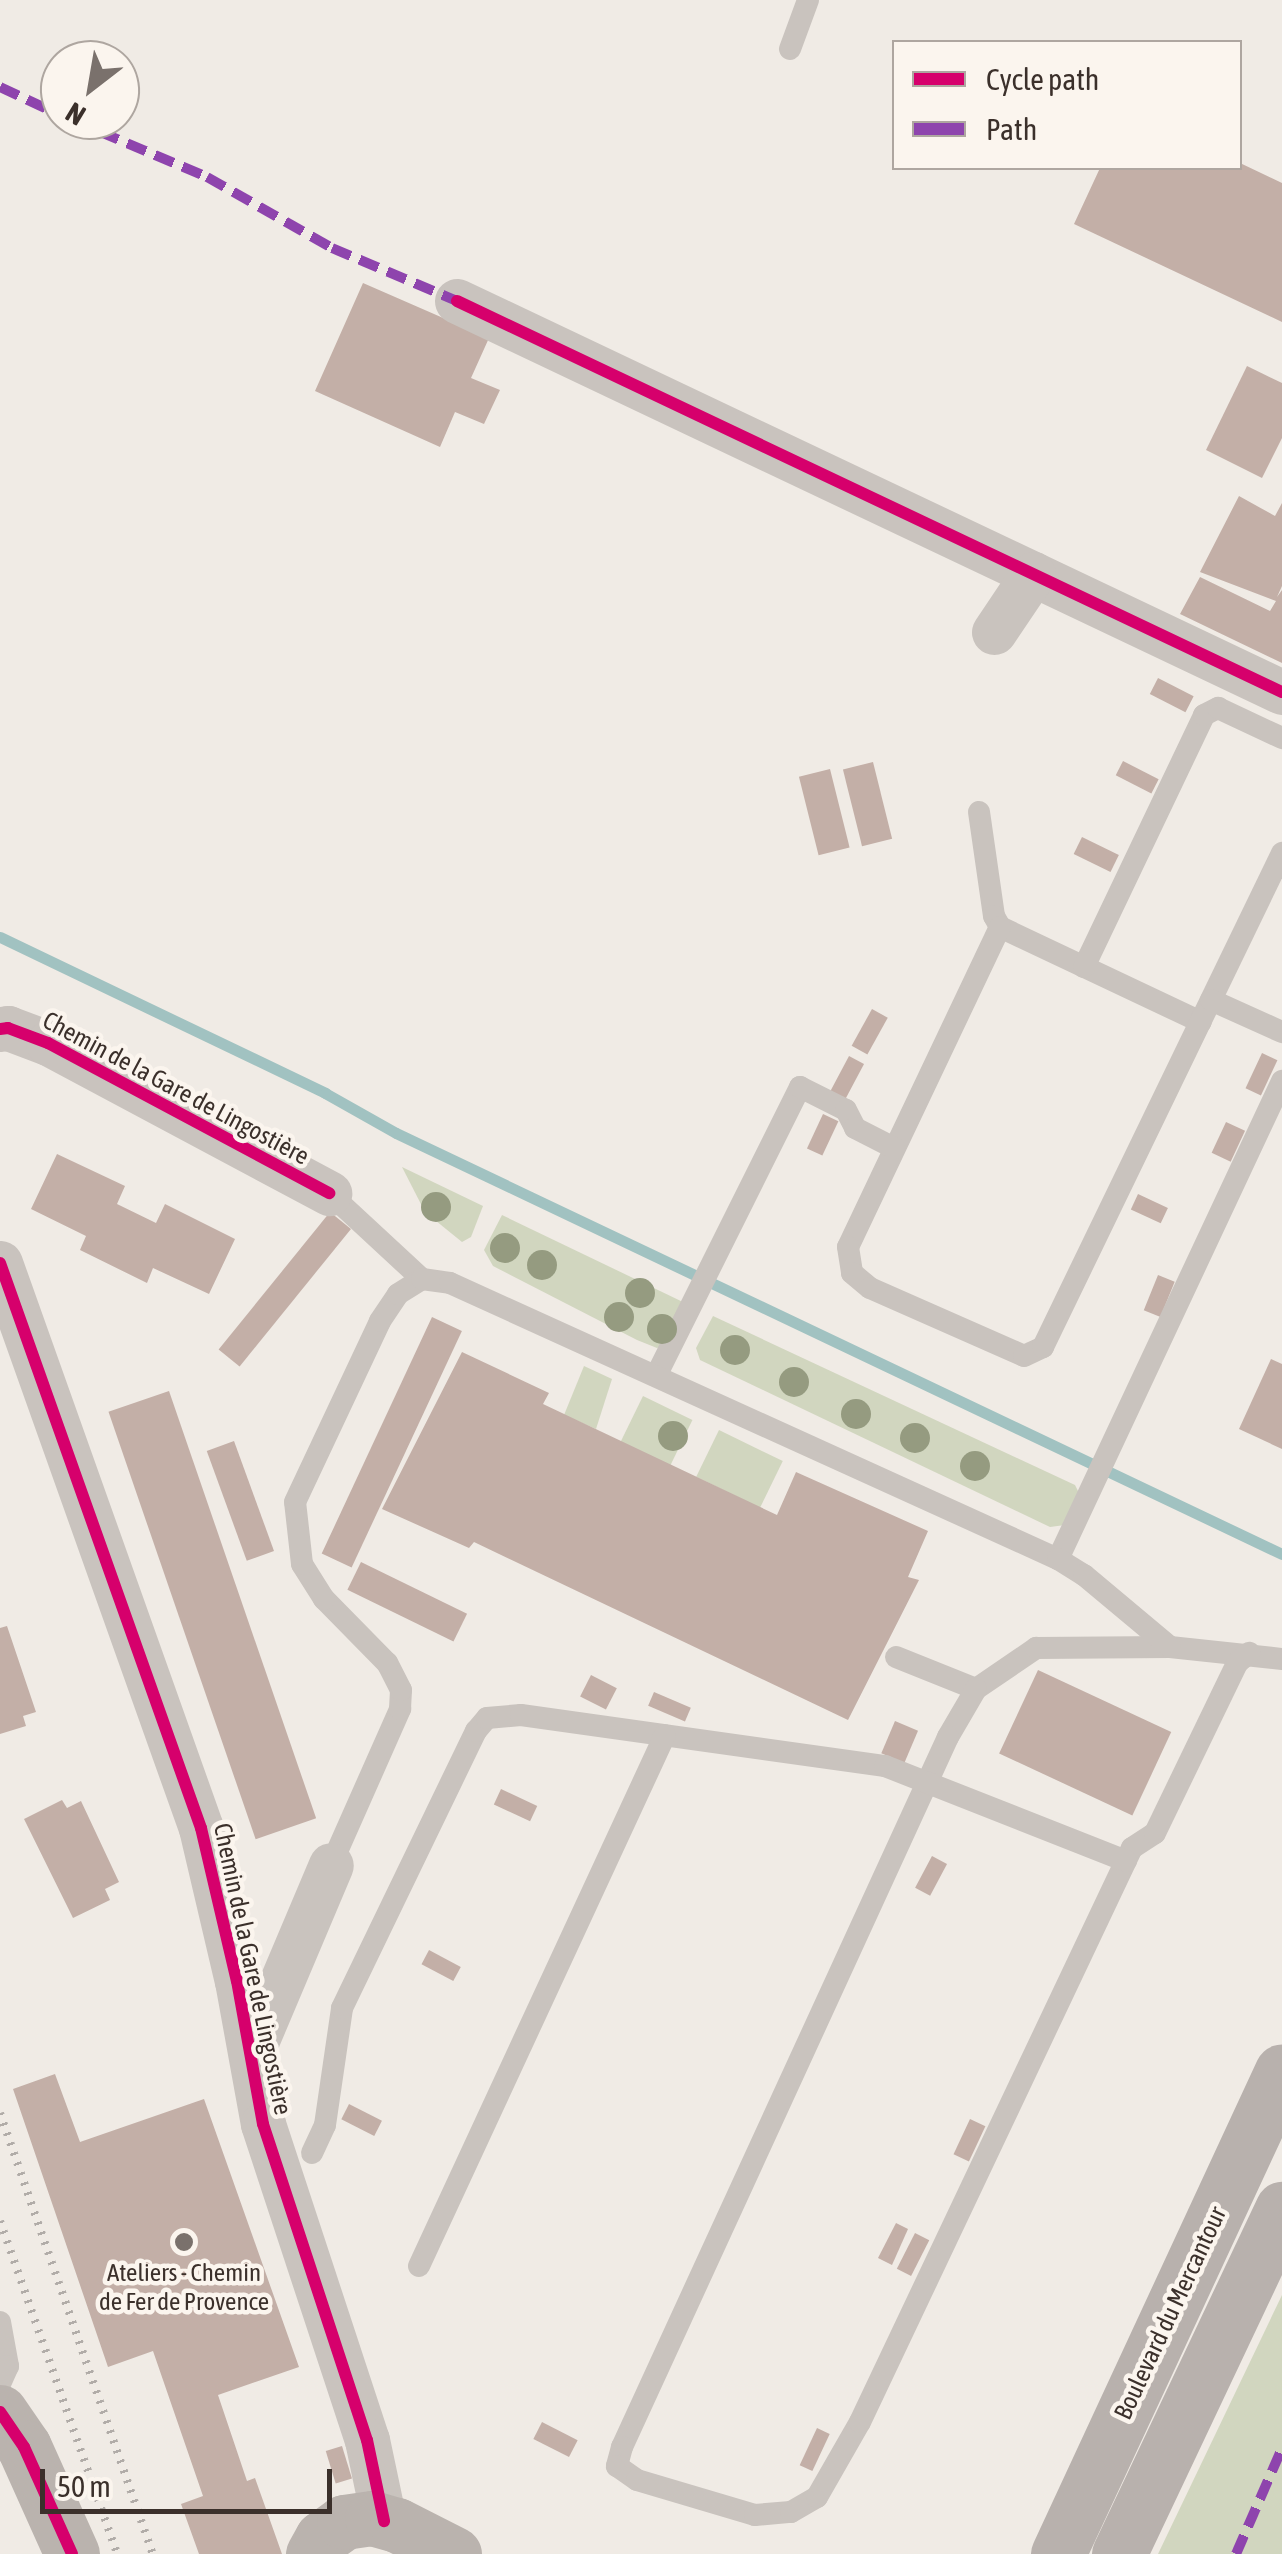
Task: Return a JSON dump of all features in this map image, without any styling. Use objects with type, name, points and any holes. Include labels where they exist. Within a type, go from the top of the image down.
[{"type":"main road","name":"Boulevard du Mercantour","points":[[1058,2554],[1282,2071]]},
{"type":"main road","points":[[1119,2554],[1282,2209]]},
{"type":"street","points":[[456,301],[1282,692]]},
{"type":"street","points":[[994,632],[1033,574]]},
{"type":"street","name":"Chemin de la Gare de Lingostière","points":[[0,1030],[8,1028],[48,1043],[329,1193]]},
{"type":"street","name":"Chemin de la Gare de Lingostière","points":[[0,1263],[201,1828],[263,2124],[367,2440],[384,2521]]},
{"type":"street","points":[[250,2054],[332,1864]]},
{"type":"street","points":[[0,2412],[24,2446],[72,2554]]},
{"type":"street","points":[[314,2554],[322,2538],[344,2522],[384,2521],[454,2554]]},
{"type":"lane","points":[[790,48],[808,0]]},
{"type":"lane","points":[[1084,968],[1204,715],[1218,708],[1282,738]]},
{"type":"lane","points":[[978,812],[994,916],[1000,927],[1201,1022]]},
{"type":"lane","points":[[1000,927],[848,1246],[852,1272],[870,1288],[1024,1356],[1043,1348],[1282,852]]},
{"type":"lane","points":[[1212,1000],[1282,1032]]},
{"type":"lane","points":[[1058,1559],[1282,1082]]},
{"type":"lane","points":[[656,1376],[694,1307],[800,1087],[846,1110],[855,1128],[894,1148]]},
{"type":"lane","points":[[329,1193],[422,1280]]},
{"type":"lane","points":[[332,1864],[400,1710],[401,1690],[387,1663],[324,1599],[302,1564],[296,1502],[380,1321],[398,1294],[422,1280],[450,1283],[1058,1559],[1084,1575],[1170,1647]]},
{"type":"lane","points":[[1249,1653],[1237,1663],[1155,1833],[1132,1848],[860,2422],[817,2498],[791,2512],[755,2515],[637,2480],[618,2466],[622,2447],[928,1782],[976,1690],[1036,1648],[1170,1647],[1249,1653],[1282,1659]]},
{"type":"lane","points":[[896,1657],[976,1690]]},
{"type":"lane","points":[[312,2154],[325,2125],[342,2008],[476,1732],[487,1718],[521,1715],[885,1766],[1126,1861]]},
{"type":"lane","points":[[419,2266],[665,1735]]},
{"type":"lane","points":[[0,2322],[8,2366],[0,2384]]},
{"type":"green space","points":[[402,1167],[483,1206],[471,1237],[462,1242],[425,1212]]},
{"type":"green space","points":[[502,1215],[685,1303],[665,1345],[657,1348],[637,1340],[493,1266],[484,1250]]},
{"type":"green space","points":[[713,1316],[1075,1485],[1079,1493],[1065,1525],[1050,1527],[700,1360],[696,1348]]},
{"type":"green space","points":[[584,1366],[612,1379],[596,1429],[564,1415]]},
{"type":"green space","points":[[643,1396],[692,1420],[670,1466],[621,1442]]},
{"type":"green space","points":[[719,1430],[783,1461],[760,1508],[696,1477]]},
{"type":"green space","points":[[1282,2295],[1282,2554],[1158,2554]]},
{"type":"building","points":[[1242,164],[1282,183],[1282,322],[1074,224],[1099,170],[1242,170]]},
{"type":"building","points":[[363,283],[489,338],[471,378],[500,390],[484,424],[455,412],[440,447],[315,391]]},
{"type":"building","points":[[1247,366],[1282,383],[1282,438],[1262,478],[1206,450]]},
{"type":"building","points":[[1239,496],[1275,516],[1282,503],[1282,586],[1277,597],[1282,590],[1282,663],[1180,614],[1200,577],[1270,611],[1276,601],[1200,572]]},
{"type":"building","points":[[1158,678],[1194,696],[1185,712],[1150,694]]},
{"type":"building","points":[[1123,761],[1159,779],[1151,793],[1116,775]]},
{"type":"building","points":[[873,762],[892,839],[862,846],[843,769]]},
{"type":"building","points":[[830,769],[850,848],[819,855],[799,777]]},
{"type":"building","points":[[1082,837],[1119,855],[1111,872],[1074,854]]},
{"type":"building","points":[[872,1009],[888,1018],[867,1054],[852,1046]]},
{"type":"building","points":[[1262,1053],[1277,1060],[1261,1096],[1246,1088]]},
{"type":"building","points":[[849,1056],[864,1064],[845,1100],[830,1092]]},
{"type":"building","points":[[823,1114],[838,1121],[822,1156],[807,1148]]},
{"type":"building","points":[[1226,1122],[1245,1131],[1231,1162],[1212,1153]]},
{"type":"building","points":[[57,1154],[125,1186],[117,1204],[156,1223],[165,1204],[235,1239],[209,1294],[153,1268],[147,1283],[80,1250],[86,1236],[31,1209]]},
{"type":"building","points":[[1138,1194],[1168,1208],[1161,1223],[1131,1209]]},
{"type":"building","points":[[330,1212],[351,1229],[240,1367],[219,1350]]},
{"type":"building","points":[[1158,1275],[1175,1282],[1160,1317],[1144,1310]]},
{"type":"building","points":[[432,1317],[462,1331],[352,1567],[322,1554]]},
{"type":"building","points":[[462,1352],[549,1393],[543,1404],[777,1515],[796,1472],[928,1531],[908,1577],[919,1580],[848,1720],[474,1542],[469,1548],[382,1509]]},
{"type":"building","points":[[1271,1359],[1282,1364],[1282,1449],[1239,1429]]},
{"type":"building","points":[[169,1391],[316,1818],[256,1839],[108,1412]]},
{"type":"building","points":[[234,1441],[274,1551],[247,1561],[207,1451]]},
{"type":"building","points":[[361,1562],[467,1614],[453,1642],[347,1590]]},
{"type":"building","points":[[7,1626],[36,1712],[23,1716],[26,1726],[0,1734],[0,1628]]},
{"type":"building","points":[[1038,1670],[1171,1732],[1132,1816],[999,1753]]},
{"type":"building","points":[[591,1675],[617,1688],[606,1710],[580,1696]]},
{"type":"building","points":[[654,1692],[691,1708],[685,1721],[648,1706]]},
{"type":"building","points":[[895,1721],[918,1731],[904,1763],[881,1753]]},
{"type":"building","points":[[501,1789],[537,1806],[530,1821],[494,1804]]},
{"type":"building","points":[[62,1800],[67,1808],[81,1801],[119,1882],[105,1889],[110,1900],[73,1918],[24,1819]]},
{"type":"building","points":[[932,1856],[947,1864],[930,1896],[915,1888]]},
{"type":"building","points":[[429,1950],[461,1967],[453,1981],[421,1964]]},
{"type":"building","name":"Ateliers - Chemin de Fer de Provence","points":[[55,2074],[80,2142],[204,2099],[299,2367],[218,2395],[247,2481],[255,2478],[282,2554],[199,2554],[181,2504],[203,2496],[153,2351],[108,2367],[13,2089]]},
{"type":"building","points":[[349,2104],[382,2121],[374,2136],[341,2119]]},
{"type":"building","points":[[970,2119],[985,2126],[969,2162],[954,2154]]},
{"type":"building","points":[[896,2223],[908,2229],[892,2265],[878,2258]]},
{"type":"building","points":[[915,2233],[929,2240],[911,2276],[897,2269]]},
{"type":"building","points":[[542,2422],[578,2440],[569,2457],[533,2439]]},
{"type":"building","points":[[817,2428],[830,2434],[812,2471],[800,2465]]},
{"type":"building","points":[[342,2446],[352,2479],[336,2483],[326,2451]]},
{"type":"waterway","points":[[0,937],[325,1093],[396,1133],[1282,1554]]},
{"type":"railway","points":[[0,2113],[153,2554]]},
{"type":"railway","points":[[0,2221],[117,2554]]},
{"type":"marked path","points":[[0,87],[40,106]]},
{"type":"marked path","points":[[119,140],[207,177],[332,248],[457,301]]},
{"type":"marked path","points":[[1236,2554],[1282,2448]]},
{"type":"cycle path","points":[[457,301],[1282,692]]},
{"type":"cycle path","points":[[0,1029],[8,1028],[48,1043],[329,1193]]},
{"type":"cycle path","points":[[0,1263],[201,1828],[237,1981],[263,2124],[367,2440],[384,2521]]},
{"type":"cycle path","points":[[0,2412],[24,2447],[72,2554]]},
{"type":"place","name":"Ateliers - Chemin de Fer de Provence","points":[[184,2242]]}]
